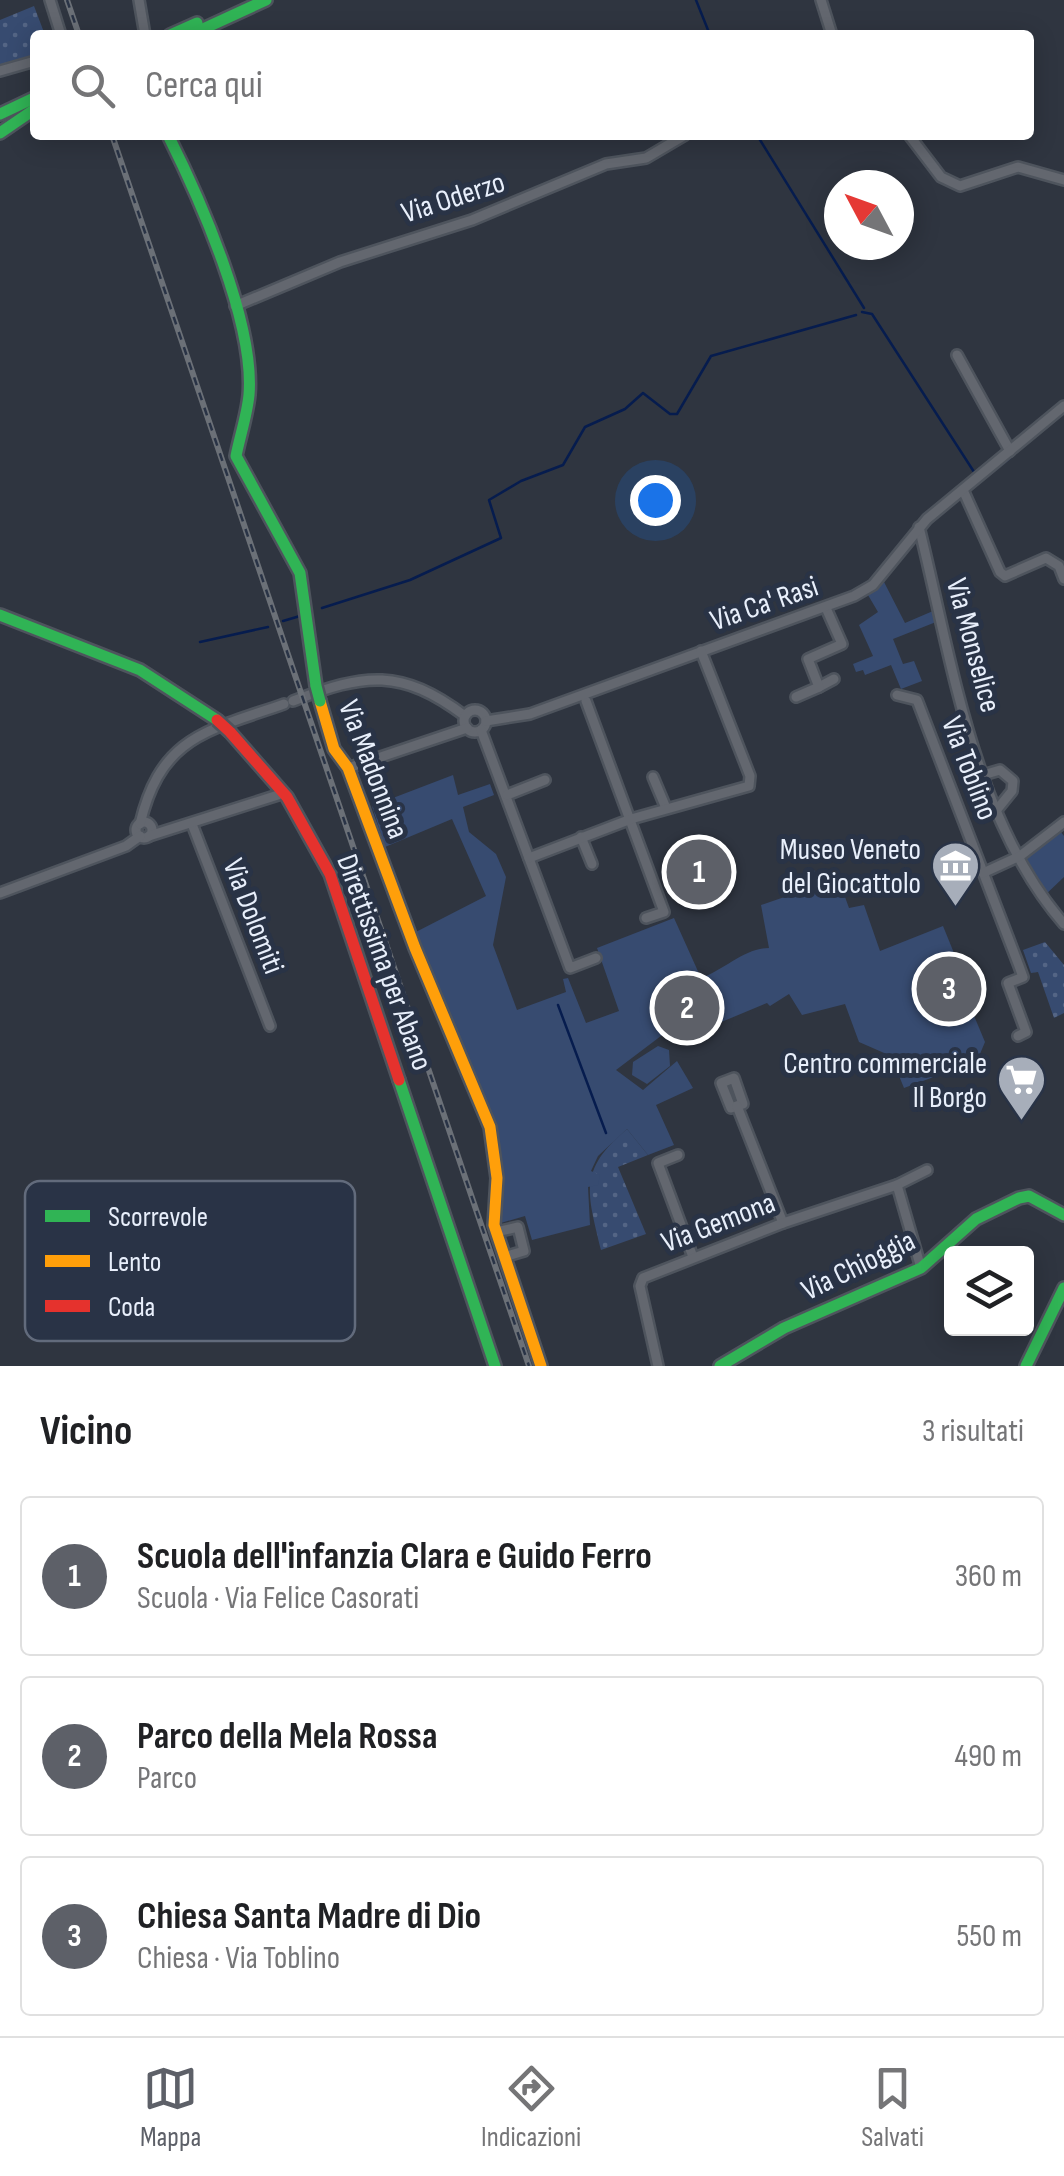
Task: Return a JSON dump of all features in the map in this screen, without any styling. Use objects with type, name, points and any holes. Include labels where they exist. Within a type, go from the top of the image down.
[{"type":"main road","points":[[181,30],[246,0]]},
{"type":"main road","points":[[201,30],[266,0]]},
{"type":"main road","points":[[0,106],[30,99]]},
{"type":"main road","points":[[0,114],[30,100]]},
{"type":"main road","points":[[0,122],[30,109]]},
{"type":"main road","points":[[0,133],[30,111]]},
{"type":"main road","name":"Via Madonnina","points":[[171,140],[196,190],[235,306],[248,360],[248,395],[236,456],[247,483],[300,573],[308,604],[316,686],[334,750],[348,768],[415,948],[490,1126],[497,1178],[492,1208],[496,1232],[541,1366]]},
{"type":"main road","name":"Direttissima per Abano","points":[[0,615],[128,662],[167,683],[230,732],[287,797],[330,874],[495,1366]]},
{"type":"main road","name":"Via Chioggia","points":[[720,1366],[784,1328],[921,1268],[976,1219],[1020,1198],[1029,1196],[1064,1215]]},
{"type":"main road","points":[[1026,1366],[1064,1288]]},
{"type":"street","points":[[50,0],[59,30]]},
{"type":"street","points":[[139,0],[144,30]]},
{"type":"street","points":[[821,0],[830,30]]},
{"type":"street","points":[[0,72],[30,63]]},
{"type":"street","name":"Via Oderzo","points":[[235,306],[340,262],[472,220],[606,164],[646,158],[677,140]]},
{"type":"street","points":[[913,140],[941,176],[960,186],[1018,167],[1064,180]]},
{"type":"street","points":[[957,355],[1010,451]]},
{"type":"street","name":"Via Ca' Rasi","points":[[348,768],[467,728],[517,718],[826,608],[873,585],[918,527],[1064,406]]},
{"type":"street","points":[[963,490],[1000,572],[1005,576],[1046,558],[1059,566],[1064,578]]},
{"type":"street","name":"Via Monselice","points":[[918,527],[995,812],[1015,859],[1064,924]]},
{"type":"street","points":[[819,687],[808,659],[842,644],[826,608]]},
{"type":"street","points":[[529,858],[666,808],[746,790],[752,780],[701,651]]},
{"type":"street","name":"Via Ca' Rasi","points":[[146,828],[152,782],[181,745],[354,681],[388,678],[417,685],[465,716],[478,710],[484,726]]},
{"type":"street","points":[[796,697],[834,679]]},
{"type":"street","name":"Via Toblino","points":[[897,696],[917,700],[1023,978],[1008,983],[1026,1032],[1018,1036]]},
{"type":"street","points":[[586,701],[664,912],[646,918]]},
{"type":"street","points":[[465,716],[467,728]]},
{"type":"street","points":[[484,726],[570,968],[596,958]]},
{"type":"street","points":[[983,775],[1000,770],[1013,781],[1012,790],[995,812]]},
{"type":"street","points":[[653,777],[666,808]]},
{"type":"street","points":[[507,795],[545,780]]},
{"type":"street","points":[[0,893],[131,844],[146,828],[192,824],[278,795]]},
{"type":"street","points":[[983,872],[1015,859],[1064,822]]},
{"type":"street","name":"Via Dolomiti","points":[[192,824],[270,1026]]},
{"type":"street","points":[[581,837],[592,864]]},
{"type":"street","points":[[734,1078],[743,1104],[737,1106],[731,1108],[722,1083],[734,1078]]},
{"type":"street","points":[[737,1106],[783,1223]]},
{"type":"street","points":[[678,1156],[658,1163],[694,1258]]},
{"type":"street","name":"Via Gemona","points":[[658,1366],[641,1282],[783,1223],[897,1185],[928,1170]]},
{"type":"street","points":[[897,1185],[921,1268]]},
{"type":"street","points":[[496,1232],[518,1227],[524,1251],[504,1257]]},
{"type":"shaded area","points":[[34,6],[43,30],[30,30],[30,57],[0,68],[0,20]]},
{"type":"shaded area","points":[[884,582],[905,623],[933,611],[936,622],[893,639],[903,664],[914,661],[922,681],[901,689],[891,665],[865,675],[863,670],[856,672],[853,664],[873,656],[859,625],[878,612],[868,595]]},
{"type":"shaded area","points":[[453,775],[458,795],[490,784],[494,795],[463,807],[469,832],[496,854],[506,877],[493,945],[517,1010],[566,992],[563,979],[568,978],[586,1023],[619,1011],[597,948],[674,918],[701,978],[751,952],[769,948],[761,905],[796,893],[814,870],[827,891],[841,886],[849,908],[864,905],[880,951],[943,926],[956,958],[936,986],[925,991],[923,1003],[935,1013],[946,1008],[972,1011],[985,1042],[977,1061],[904,1088],[891,1056],[859,1042],[845,1004],[802,1015],[789,994],[770,1006],[767,1003],[707,1028],[694,1011],[616,1070],[643,1090],[677,1061],[693,1088],[656,1105],[674,1145],[648,1155],[627,1129],[598,1156],[591,1171],[600,1175],[598,1185],[588,1187],[590,1225],[532,1240],[525,1216],[494,1225],[492,1138],[410,935],[486,896],[452,819],[385,847],[372,806]]},
{"type":"shaded area","points":[[1057,827],[1064,836],[1064,877],[1042,898],[1015,859]]},
{"type":"shaded area","points":[[1045,942],[1064,965],[1064,1013],[1054,1018],[1038,972],[1031,973],[1023,950]]},
{"type":"shaded area","points":[[658,1046],[669,1050],[670,1066],[647,1084],[632,1075],[633,1062]]},
{"type":"shaded area","points":[[627,1129],[648,1155],[618,1167],[646,1234],[601,1250],[590,1184],[600,1158]]},
{"type":"waterway","points":[[696,0],[708,30]]},
{"type":"waterway","points":[[760,140],[864,308]]},
{"type":"waterway","points":[[862,312],[872,314],[976,475]]},
{"type":"waterway","points":[[322,608],[410,580],[501,538],[489,500],[521,481],[563,465],[585,427],[625,409],[643,393],[670,414],[677,414],[711,356],[856,315]]},
{"type":"waterway","points":[[980,481],[1010,458]]},
{"type":"waterway","points":[[283,621],[300,616]]},
{"type":"waterway","points":[[200,642],[268,627]]},
{"type":"waterway","points":[[558,1005],[606,1133]]},
{"type":"railway","points":[[67,0],[77,30]]},
{"type":"railway","points":[[114,140],[529,1366]]},
{"type":"traffic: fast","points":[[201,30],[266,0]]},
{"type":"traffic: fast","points":[[181,30],[197,23]]},
{"type":"traffic: fast","points":[[0,114],[30,100]]},
{"type":"traffic: fast","points":[[0,133],[30,112]]},
{"type":"traffic: fast","points":[[170,140],[209,226],[234,298],[249,366],[249,395],[236,456],[300,573],[316,686]]},
{"type":"traffic: fast","points":[[0,615],[140,670],[217,720]]},
{"type":"traffic: fast","points":[[316,686],[320,701]]},
{"type":"traffic: fast","points":[[399,1080],[495,1366]]},
{"type":"traffic: fast","points":[[720,1366],[784,1328],[921,1268],[976,1219],[1019,1198],[1029,1196],[1064,1215]]},
{"type":"traffic: fast","points":[[1026,1366],[1064,1288]]},
{"type":"traffic: slow","points":[[320,701],[334,749],[348,768],[415,948],[490,1127],[497,1178],[494,1225],[541,1366]]},
{"type":"traffic: jam","points":[[217,720],[230,732]]},
{"type":"traffic: jam","points":[[230,732],[287,797],[330,874],[399,1080]]},
{"type":"place","name":"Scuola dell'infanzia Clara e Guido Ferro","points":[[699,872]]},
{"type":"place","name":"Museo Veneto del Giocattolo","points":[[956,908]]},
{"type":"place","name":"Chiesa Santa Madre di Dio","points":[[949,989]]},
{"type":"place","name":"Parco della Mela Rossa","points":[[687,1008]]},
{"type":"place","name":"Centro commerciale Il Borgo","points":[[1022,1122]]}]
